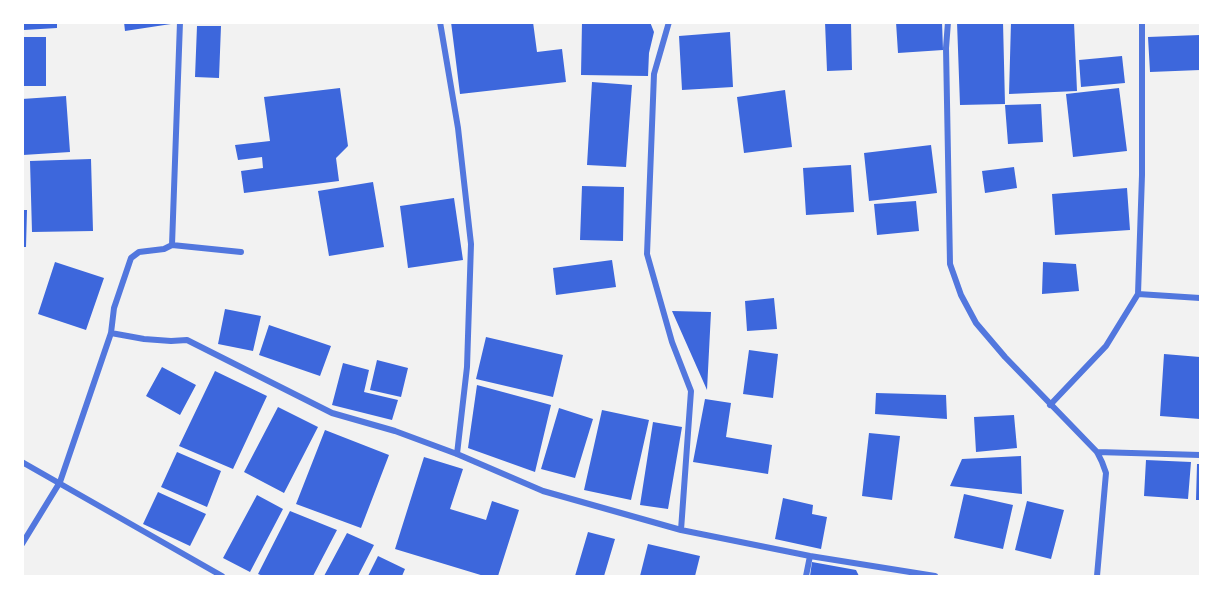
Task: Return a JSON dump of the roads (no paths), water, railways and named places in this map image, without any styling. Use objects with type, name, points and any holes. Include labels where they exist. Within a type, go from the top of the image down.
[{"type":"street","points":[[172,245],[180,22]]},
{"type":"street","points":[[441,22],[458,128],[471,244],[467,367],[457,454]]},
{"type":"street","points":[[669,22],[654,74],[647,254],[672,342],[691,391],[681,530]]},
{"type":"street","points":[[948,22],[946,48],[950,264],[961,295],[976,323],[1050,405],[1097,452],[1106,473],[1098,576]]},
{"type":"street","points":[[1050,405],[1106,346],[1138,294],[1142,175],[1142,22]]},
{"type":"street","points":[[22,544],[60,482],[111,333],[114,308],[131,258],[140,252],[164,249],[172,245],[241,252]]},
{"type":"street","points":[[1138,294],[1200,298]]},
{"type":"street","points":[[111,333],[144,339],[187,340],[332,413],[395,431],[457,454],[543,491],[681,530],[810,556],[935,576]]},
{"type":"street","points":[[1097,452],[1200,455]]},
{"type":"street","points":[[22,462],[222,576]]},
{"type":"street","points":[[806,576],[810,556]]}]
